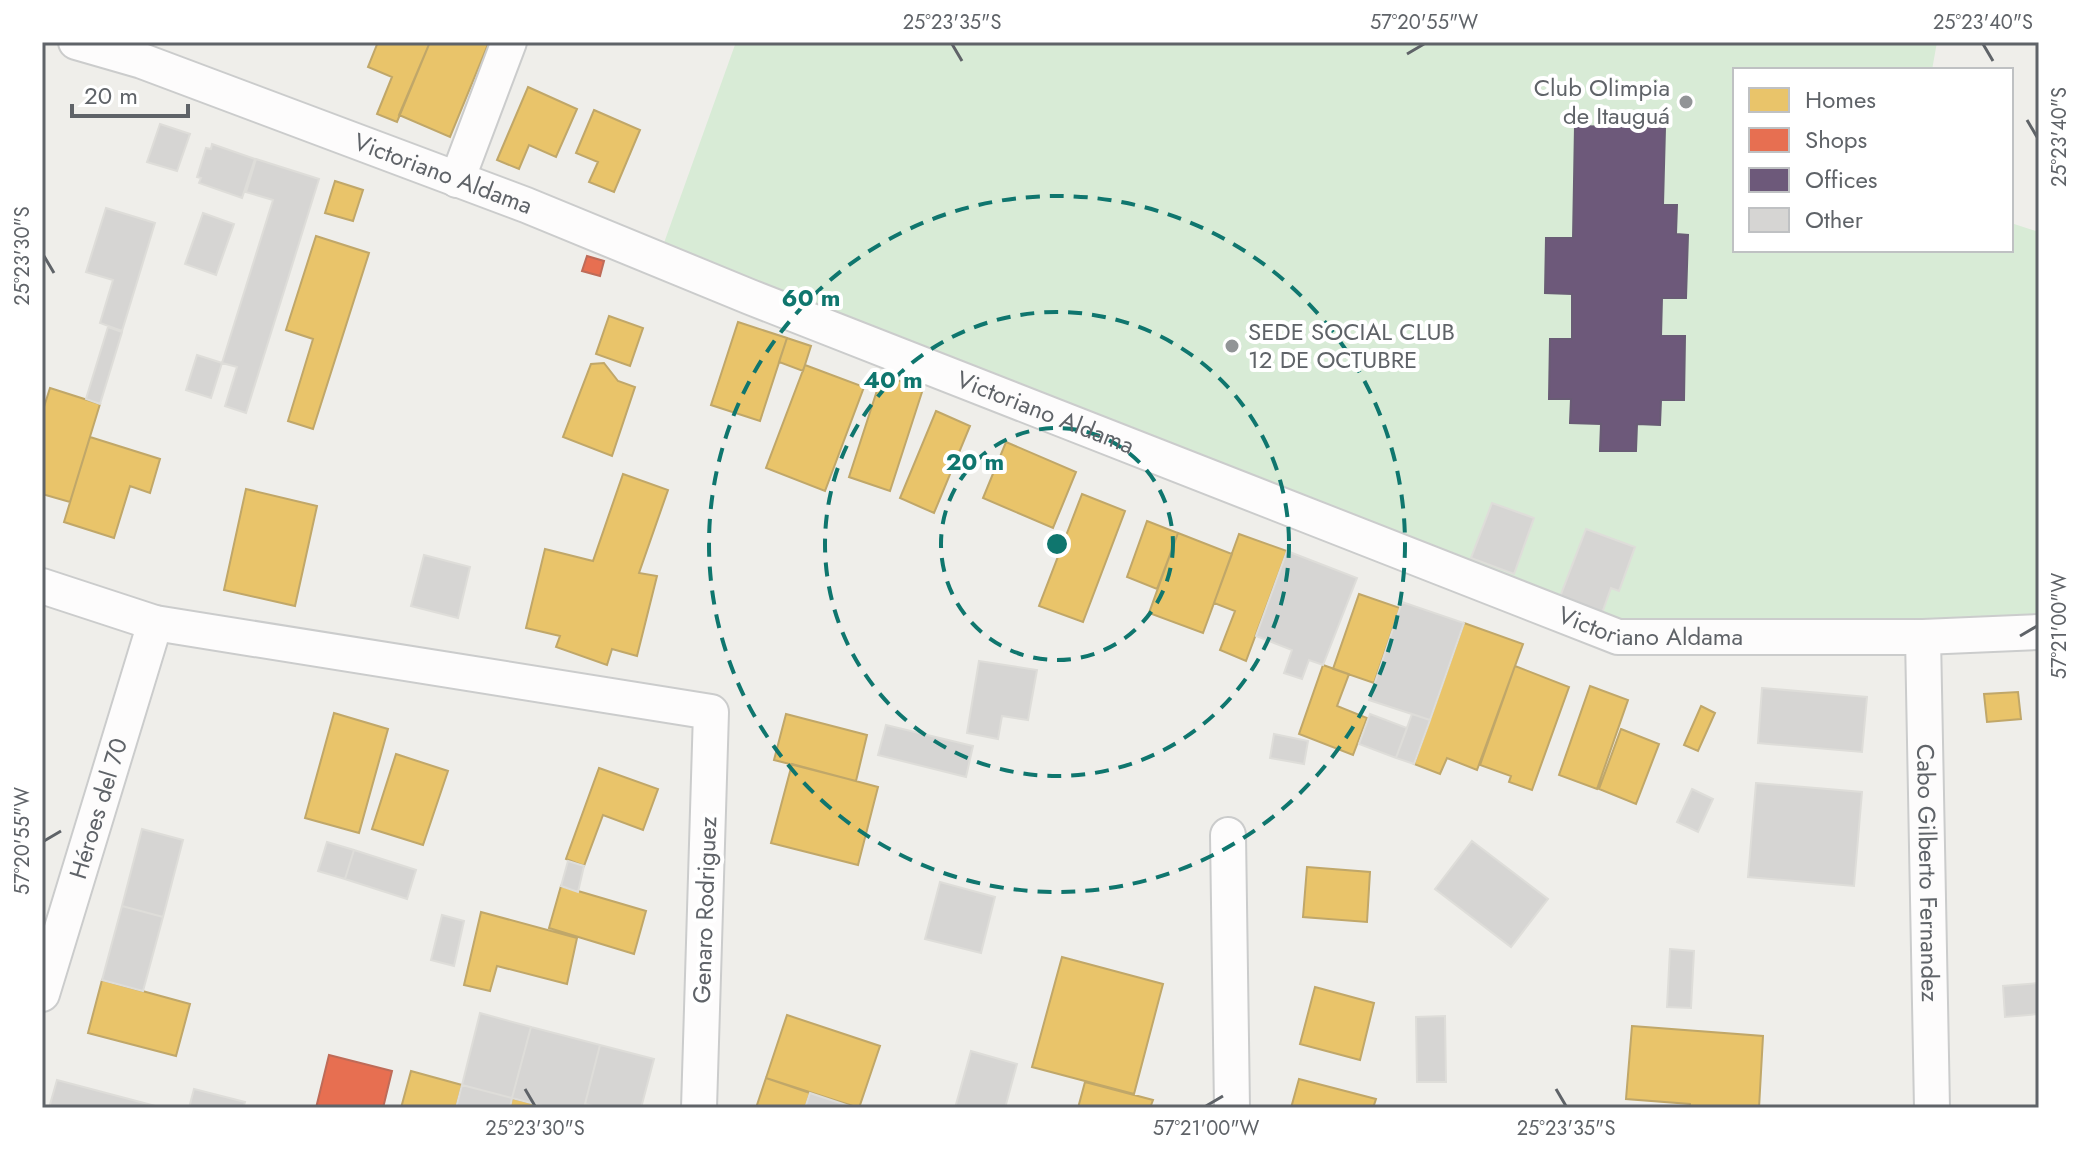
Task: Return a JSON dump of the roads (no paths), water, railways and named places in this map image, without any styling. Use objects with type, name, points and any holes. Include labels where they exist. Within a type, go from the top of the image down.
[{"type":"street","name":"Victoriano Aldama","points":[[76,42],[142,61],[457,180],[1618,637],[1923,637],[2039,632]]},
{"type":"street","points":[[457,180],[509,42]]},
{"type":"street","points":[[42,586],[155,623]]},
{"type":"street","name":"Genaro Rodriguez","points":[[155,623],[711,712],[699,1108]]},
{"type":"street","name":"Héroes del 70","points":[[42,994],[155,623]]},
{"type":"street","name":"Cabo Gilberto Fernandez","points":[[1923,637],[1932,1108]]},
{"type":"street","points":[[1228,835],[1232,1108]]},
{"type":"place","name":"Club Olimpia de Itauguá","points":[[1686,102]]},
{"type":"place","name":"SEDE SOCIAL CLUB 12 DE OCTUBRE","points":[[1232,346]]}]
